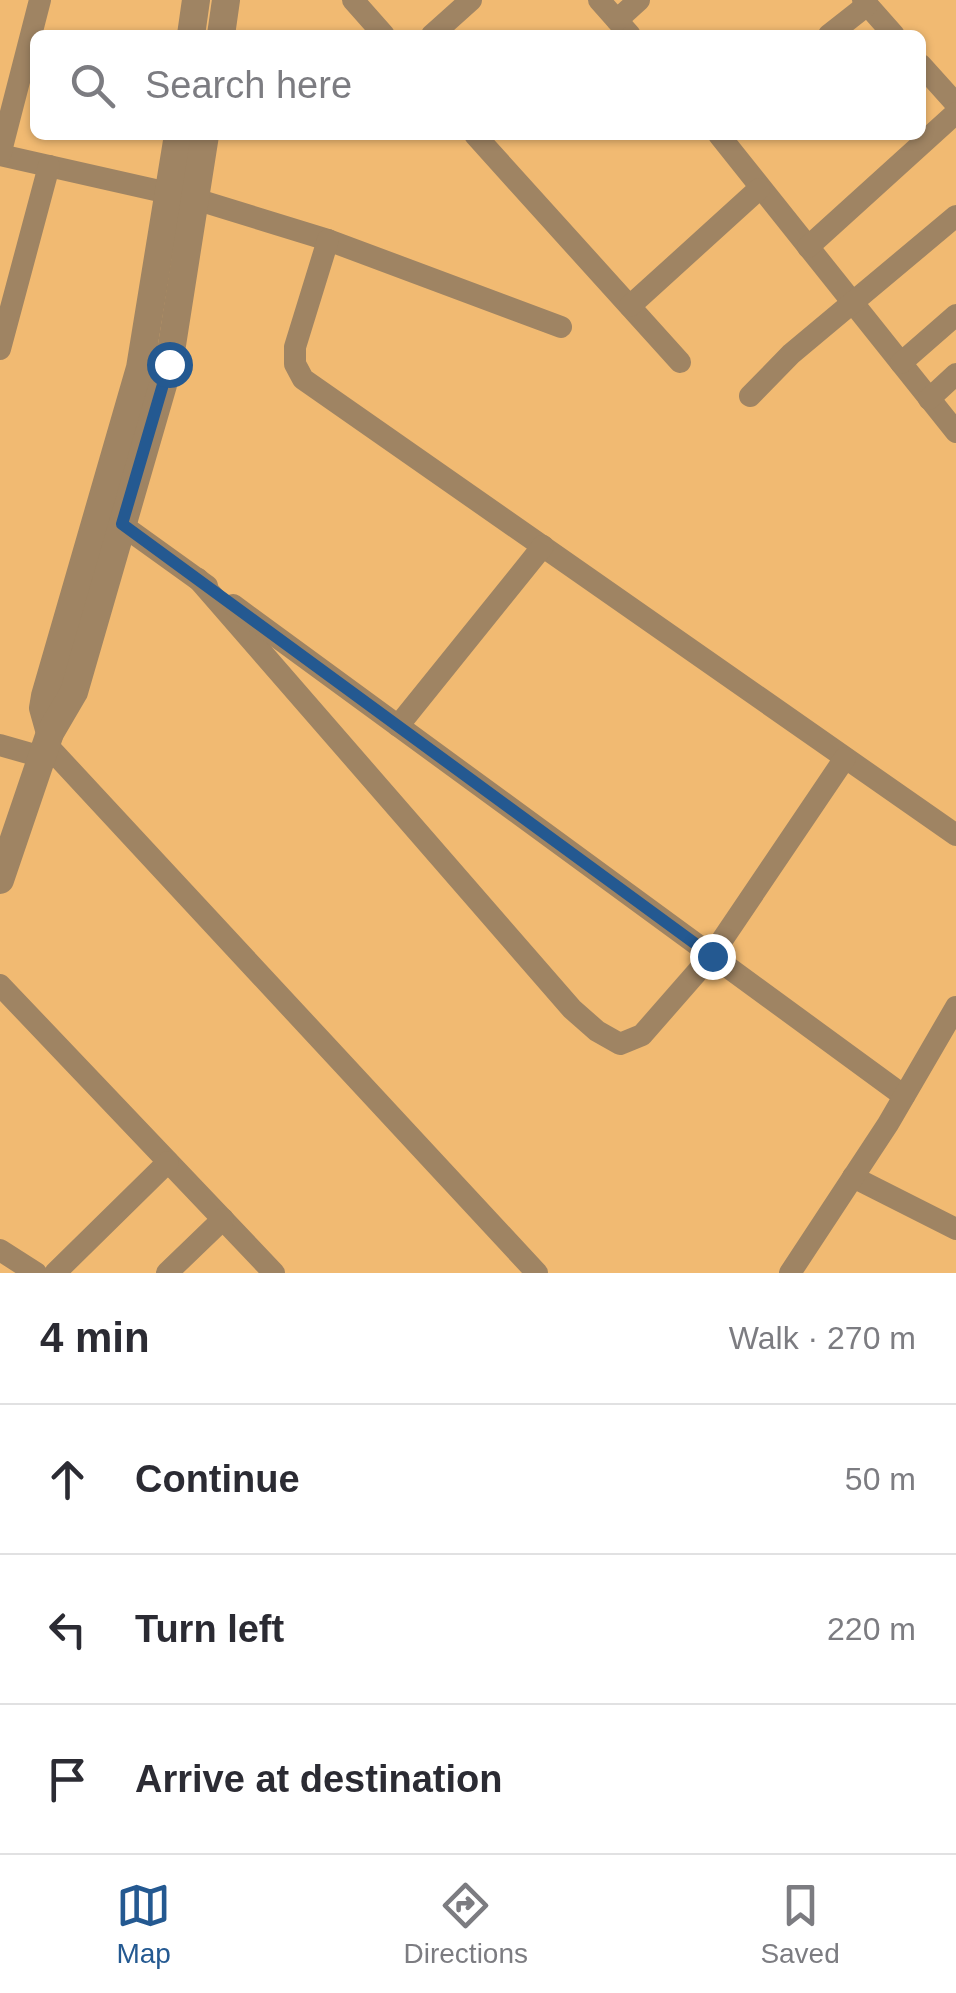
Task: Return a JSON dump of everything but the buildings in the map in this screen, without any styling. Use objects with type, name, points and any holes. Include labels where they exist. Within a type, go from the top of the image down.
[{"type":"street","points":[[32,30],[40,0]]},
{"type":"street","points":[[192,30],[196,0]]},
{"type":"street","points":[[222,30],[226,0]]},
{"type":"street","points":[[352,0],[379,30]]},
{"type":"street","points":[[438,30],[472,0]]},
{"type":"street","points":[[598,0],[623,28],[640,0]]},
{"type":"street","points":[[835,30],[865,2],[890,30]]},
{"type":"street","points":[[30,38],[0,154],[183,196],[328,240],[561,328]]},
{"type":"street","points":[[926,71],[956,104]]},
{"type":"street","points":[[808,247],[956,113]]},
{"type":"street","points":[[0,880],[46,744],[74,692],[111,517],[169,364],[183,196],[178,140]]},
{"type":"street","points":[[183,196],[203,140]]},
{"type":"street","points":[[480,140],[680,362]]},
{"type":"street","points":[[723,140],[956,432]]},
{"type":"street","points":[[0,349],[50,166]]},
{"type":"street","points":[[630,306],[759,189]]},
{"type":"street","points":[[750,396],[790,354],[956,216]]},
{"type":"street","points":[[328,240],[295,347],[295,364],[303,378],[956,835]]},
{"type":"street","points":[[901,364],[956,315]]},
{"type":"street","points":[[929,398],[956,374]]},
{"type":"street","points":[[111,517],[904,1096]]},
{"type":"street","points":[[398,726],[543,546]]},
{"type":"street","points":[[198,580],[572,1009],[597,1031],[620,1044],[642,1035],[712,956],[845,758]]},
{"type":"street","points":[[0,745],[46,744],[538,1273]]},
{"type":"street","points":[[0,985],[274,1273]]},
{"type":"street","points":[[790,1273],[904,1096],[956,1007]]},
{"type":"street","points":[[55,1273],[168,1162]]},
{"type":"street","points":[[853,1177],[956,1230]]},
{"type":"street","points":[[168,1273],[223,1219]]},
{"type":"street","points":[[0,1250],[36,1273]]},
{"type":"route","points":[[169,364],[122,524],[712,956]]}]
